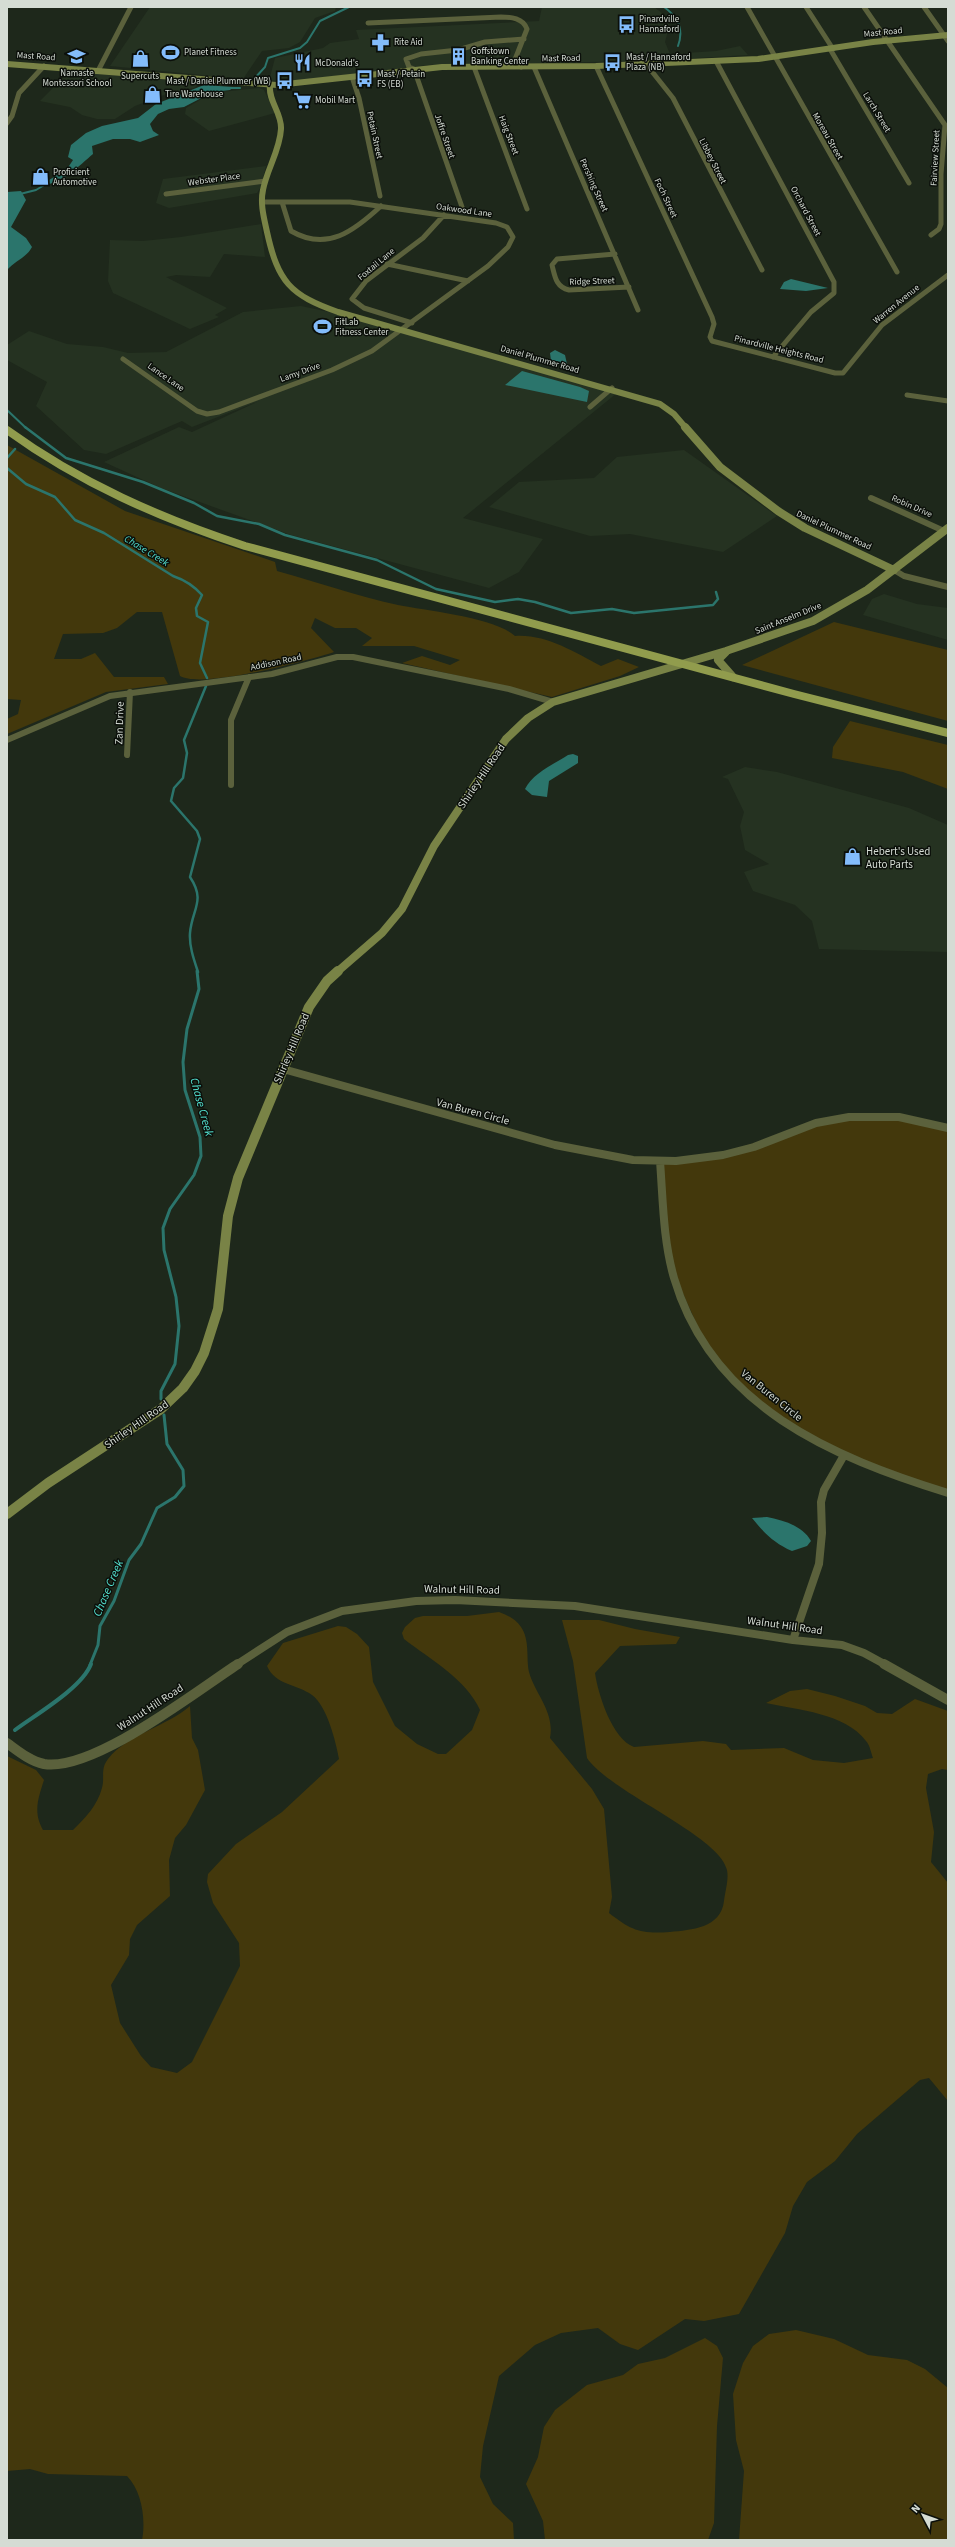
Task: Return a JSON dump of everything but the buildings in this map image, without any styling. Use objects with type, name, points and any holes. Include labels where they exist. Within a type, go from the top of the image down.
[{"type":"main road","points":[[7,430],[48,458],[96,486],[138,505],[210,534],[289,559],[683,664],[948,732]]},
{"type":"street","points":[[100,69],[131,7]]},
{"type":"street","name":"Moreau Street","points":[[746,7],[776,57],[777,64],[897,272]]},
{"type":"street","name":"Larch Street","points":[[806,7],[909,183]]},
{"type":"street","name":"Fairview Street","points":[[864,7],[945,125],[940,174],[941,224],[939,229],[931,235]]},
{"type":"street","points":[[924,7],[946,35],[948,41]]},
{"type":"street","points":[[368,23],[506,17],[525,24],[527,29],[514,62],[521,67]]},
{"type":"street","name":"Mast Road","points":[[7,64],[100,69],[270,85],[414,69],[596,66],[776,57],[887,40],[946,35]]},
{"type":"street","points":[[415,56],[414,61],[417,67],[414,69],[409,67],[406,59],[415,56],[458,50],[484,42],[524,38]]},
{"type":"street","name":"Orchard Street","points":[[716,61],[834,282],[834,293],[810,312],[773,357]]},
{"type":"street","name":"Libbey Street","points":[[646,64],[653,77],[667,89],[673,98],[762,270]]},
{"type":"street","points":[[7,123],[12,116],[19,93],[44,66]]},
{"type":"street","name":"Foch Street","points":[[596,66],[713,320],[710,339]]},
{"type":"street","name":"Haig Street","points":[[474,67],[527,209]]},
{"type":"street","name":"Pershing Street","points":[[534,67],[638,310]]},
{"type":"street","name":"Joffre Street","points":[[414,69],[462,208]]},
{"type":"street","name":"Petain Street","points":[[352,77],[358,96],[380,196]]},
{"type":"street","name":"Daniel Plummer Road","points":[[270,85],[269,91],[281,127],[265,181],[262,202],[273,262],[280,277],[291,290],[325,308],[612,388],[652,401],[674,414],[728,475],[785,516],[904,576],[948,587]]},
{"type":"street","name":"Webster Place","points":[[166,194],[265,181]]},
{"type":"street","name":"Oakwood Lane","points":[[262,202],[336,201],[444,215],[496,223],[507,227],[512,234],[512,240],[508,247],[468,281],[402,330]]},
{"type":"street","points":[[282,202],[291,231],[304,238],[316,241],[342,236],[381,206]]},
{"type":"street","name":"Foxtail Lane","points":[[412,323],[364,308],[353,301],[354,296],[366,281],[423,238],[444,215]]},
{"type":"street","name":"Ridge Street","points":[[615,254],[562,258],[554,261],[552,265],[557,284],[562,289],[629,287]]},
{"type":"street","points":[[387,264],[468,281]]},
{"type":"street","name":"Warren Avenue","points":[[845,371],[882,325],[948,275]]},
{"type":"street","name":"Lamy Drive","points":[[197,411],[213,414],[332,370],[362,357],[402,330]]},
{"type":"street","name":"Pinardville Heights Road","points":[[710,339],[720,344],[835,373],[845,371]]},
{"type":"street","name":"Lance Lane","points":[[123,359],[197,411]]},
{"type":"street","points":[[590,407],[612,388]]},
{"type":"street","points":[[907,395],[948,401]]},
{"type":"street","name":"Robin Drive","points":[[871,498],[946,529]]},
{"type":"street","name":"Saint Anselm Drive","points":[[683,664],[726,651],[823,616],[866,590],[946,529]]},
{"type":"street","points":[[726,651],[718,660],[733,677]]},
{"type":"street","name":"Addison Road","points":[[7,740],[92,702],[130,692],[248,677],[298,668],[337,657],[353,657],[495,686],[553,702]]},
{"type":"street","name":"Shirley Hill Road","points":[[8,1510],[160,1409],[183,1388],[195,1371],[207,1346],[218,1309],[231,1201],[250,1146],[302,1021],[318,992],[336,972],[395,918],[437,842],[512,731],[529,716],[553,702],[683,664]]},
{"type":"street","points":[[231,785],[232,720],[248,677]]},
{"type":"street","name":"Zan Drive","points":[[127,755],[130,692]]},
{"type":"street","name":"Van Buren Circle","points":[[283,1069],[570,1149],[608,1157],[660,1161],[702,1158],[743,1150],[815,1124],[850,1116],[899,1117],[948,1128]]},
{"type":"street","name":"Van Buren Circle","points":[[660,1161],[671,1267],[678,1292],[698,1334],[717,1361],[750,1395],[795,1429],[843,1457],[948,1493]]},
{"type":"street","points":[[793,1640],[819,1564],[822,1533],[821,1502],[824,1490],[843,1457]]},
{"type":"street","name":"Walnut Hill Road","points":[[7,1743],[31,1760],[44,1764],[62,1764],[86,1758],[111,1747],[287,1632],[342,1611],[391,1604],[455,1600],[576,1606],[793,1640],[842,1645],[854,1648],[948,1700]]},
{"type":"shaded area","points":[[150,7],[336,7],[335,11],[315,18],[300,42],[289,48],[262,51],[243,79],[110,66]]},
{"type":"shaded area","points":[[542,7],[654,7],[671,20],[665,42],[670,54],[716,51],[740,46],[748,55],[645,61],[428,65],[302,80],[269,81],[275,58],[323,48],[330,43],[359,39],[356,30],[539,21]]},
{"type":"shaded area","points":[[70,71],[201,83],[194,88],[169,93],[135,106],[115,119],[97,119],[82,115],[70,107],[40,101]]},
{"type":"shaded area","points":[[259,88],[264,90],[275,113],[209,131],[185,114],[186,108],[212,93]]},
{"type":"shaded area","points":[[266,166],[261,187],[257,193],[169,208],[156,203],[163,179]]},
{"type":"shaded area","points":[[261,224],[265,257],[224,254],[210,277],[176,275],[166,277],[227,308],[215,315],[219,317],[190,329],[113,293],[108,281],[110,240],[143,241],[181,237]]},
{"type":"shaded area","points":[[301,306],[338,314],[617,393],[463,518],[543,539],[519,572],[489,588],[291,535],[161,488],[104,462],[179,427],[192,432],[259,401],[192,427],[182,421],[106,454],[84,450],[36,406],[47,382],[7,360],[7,345],[29,331],[67,344],[103,347],[128,353],[166,352],[243,312]]},
{"type":"shaded area","points":[[7,445],[125,511],[275,562],[277,571],[398,605],[476,619],[505,629],[515,636],[538,638],[560,645],[601,666],[618,659],[639,667],[620,676],[552,697],[402,663],[422,656],[450,665],[460,660],[414,646],[362,646],[372,638],[356,628],[335,628],[315,618],[311,628],[334,652],[255,672],[210,679],[192,679],[180,676],[162,612],[137,612],[117,628],[103,633],[63,634],[54,659],[81,659],[95,653],[114,677],[164,677],[168,684],[106,692],[7,734],[7,719],[18,714],[21,700],[7,699]]},
{"type":"shaded area","points":[[684,450],[777,516],[723,552],[630,534],[590,536],[489,507],[519,482],[594,478],[617,457]]},
{"type":"shaded area","points":[[884,594],[917,604],[948,608],[948,640],[863,615],[872,599]]},
{"type":"shaded area","points":[[834,622],[948,650],[948,721],[742,665]]},
{"type":"shaded area","points":[[850,721],[948,745],[948,789],[903,772],[832,758],[833,747]]},
{"type":"shaded area","name":"Hebert's Used Auto Parts","points":[[745,767],[777,772],[909,808],[948,825],[948,952],[819,949],[812,921],[795,905],[753,891],[744,872],[769,864],[745,850],[740,826],[744,812],[728,779],[722,777]]},
{"type":"shaded area","points":[[877,1115],[948,1128],[948,1493],[843,1457],[750,1395],[708,1349],[671,1267],[660,1161],[713,1156],[796,1130]]},
{"type":"shaded area","points":[[499,1612],[508,1616],[519,1624],[524,1632],[527,1643],[529,1672],[550,1720],[550,1738],[592,1789],[604,1809],[612,1897],[609,1913],[624,1924],[644,1932],[670,1932],[687,1930],[704,1926],[711,1922],[722,1910],[727,1881],[727,1870],[720,1857],[705,1843],[618,1785],[599,1771],[587,1758],[573,1661],[562,1620],[599,1620],[635,1629],[680,1637],[676,1644],[620,1646],[595,1673],[599,1692],[607,1715],[619,1735],[634,1747],[703,1741],[726,1744],[731,1750],[784,1748],[813,1760],[844,1763],[873,1758],[867,1743],[857,1732],[846,1724],[820,1714],[766,1703],[790,1691],[807,1689],[865,1706],[877,1713],[892,1714],[915,1699],[948,1711],[948,1770],[942,1769],[928,1774],[926,1788],[934,1832],[931,1862],[948,1883],[948,2101],[929,2078],[920,2080],[857,2134],[835,2161],[807,2182],[793,2206],[785,2233],[739,2314],[704,2321],[685,2319],[638,2350],[620,2344],[598,2328],[561,2333],[535,2345],[499,2376],[483,2446],[480,2477],[493,2504],[513,2523],[514,2540],[142,2540],[142,2506],[132,2482],[127,2476],[48,2474],[30,2469],[7,2471],[7,1756],[36,1770],[44,1780],[38,1799],[37,1811],[43,1830],[73,1830],[87,1816],[100,1794],[103,1784],[103,1770],[108,1759],[126,1743],[170,1719],[190,1706],[192,1738],[198,1750],[205,1790],[186,1825],[175,1838],[169,1860],[170,1896],[137,1925],[130,1939],[129,1955],[111,1985],[120,2023],[141,2056],[151,2067],[177,2073],[192,2062],[240,1966],[239,1943],[213,1903],[207,1882],[208,1874],[236,1844],[282,1812],[339,1759],[330,1725],[322,1707],[317,1700],[306,1691],[287,1684],[275,1677],[267,1666],[283,1643],[338,1626],[346,1627],[357,1634],[369,1647],[373,1682],[395,1726],[417,1744],[438,1754],[446,1754],[472,1730],[480,1710],[474,1699],[457,1679],[404,1639],[402,1633],[405,1627],[415,1618],[423,1616],[467,1616]]},
{"type":"shaded area","points":[[796,2330],[834,2339],[868,2355],[907,2360],[925,2369],[948,2388],[948,2540],[739,2540],[744,2471],[736,2440],[733,2394],[743,2363],[753,2346],[769,2334]]},
{"type":"shaded area","points":[[705,2338],[717,2346],[723,2358],[717,2426],[714,2523],[708,2540],[545,2540],[543,2521],[526,2484],[538,2457],[544,2427],[555,2410],[587,2385],[623,2375],[638,2364],[665,2358]]},
{"type":"water","points":[[204,85],[233,87],[230,90],[213,92],[184,107],[169,109],[158,114],[150,124],[153,131],[159,135],[140,142],[130,139],[113,139],[92,146],[93,154],[76,169],[62,179],[41,185],[67,169],[73,160],[68,157],[71,145],[86,133],[102,126],[138,118],[156,104]]},
{"type":"water","points":[[21,191],[26,200],[11,227],[26,238],[32,247],[27,254],[7,270],[7,192]]},
{"type":"water","points":[[791,279],[828,288],[806,291],[780,289],[784,282]]},
{"type":"water","points":[[555,350],[565,355],[567,364],[564,367],[551,361],[550,353]]},
{"type":"water","points":[[522,371],[580,387],[589,391],[587,402],[505,385]]},
{"type":"water","points":[[573,754],[578,756],[578,763],[549,781],[547,797],[532,795],[525,789],[533,778],[550,765],[568,755]]},
{"type":"water","points":[[767,1517],[792,1524],[803,1531],[811,1541],[807,1546],[792,1551],[780,1545],[752,1518]]},
{"type":"waterway","points":[[254,79],[265,67],[268,58],[300,48],[307,42],[320,21],[349,7]]},
{"type":"waterway","points":[[664,7],[673,15],[680,29],[680,40],[678,46]]},
{"type":"waterway","points":[[229,88],[240,88]]},
{"type":"waterway","points":[[20,194],[36,190],[46,184]]},
{"type":"waterway","points":[[7,410],[26,428]]},
{"type":"waterway","points":[[25,427],[66,458],[143,482],[194,503],[217,516],[259,524],[285,535],[377,560],[436,589],[495,602],[518,599],[535,602],[571,613],[612,609],[634,613],[713,605],[718,599],[716,592]]},
{"type":"waterway","name":"Chase Creek","points":[[7,458],[15,449]]},
{"type":"waterway","name":"Chase Creek","points":[[7,468],[26,484],[55,497],[75,520],[104,533],[173,576],[189,584],[202,595],[196,608],[197,616],[208,622],[200,663],[207,678]]},
{"type":"waterway","name":"Chase Creek","points":[[198,972],[190,943],[191,925],[198,899],[195,885],[190,877],[200,839],[197,831],[171,801],[174,788],[183,778],[187,753],[184,740],[206,686]]},
{"type":"waterway","name":"Chase Creek","points":[[161,1399],[161,1391],[175,1364],[179,1326],[176,1297],[164,1250],[163,1228],[170,1209],[194,1175],[201,1156],[200,1137],[185,1090],[183,1062],[187,1029],[199,989],[197,971]]},
{"type":"waterway","name":"Chase Creek","points":[[90,1665],[98,1645],[100,1626],[114,1601],[129,1560],[141,1544],[157,1508],[175,1497],[184,1486],[183,1470],[167,1444],[164,1415]]},
{"type":"waterway","name":"Chase Creek","points":[[15,1730],[68,1691],[86,1673],[91,1664]]},
{"type":"place","name":"Pinardville Hannaford","points":[[626,24]]},
{"type":"place","name":"Rite Aid","points":[[381,42]]},
{"type":"place","name":"Planet Fitness","points":[[171,52]]},
{"type":"place","name":"Namaste Montessori School","points":[[77,56]]},
{"type":"place","name":"Goffstown Banking Center","points":[[458,56]]},
{"type":"place","name":"Supercuts","points":[[140,59]]},
{"type":"place","name":"Mast / Hannaford Plaza (NB)","points":[[613,62]]},
{"type":"place","name":"McDonald's","points":[[302,63]]},
{"type":"place","name":"Mast / Petain FS (EB)","points":[[364,79]]},
{"type":"place","name":"Mast / Daniel Plummer (WB)","points":[[284,81]]},
{"type":"place","name":"Tire Warehouse","points":[[152,94]]},
{"type":"place","name":"Mobil Mart","points":[[302,100]]},
{"type":"place","name":"Proficient Automotive","points":[[40,177]]},
{"type":"place","name":"FitLab Fitness Center","points":[[322,327]]},
{"type":"place","name":"Hebert's Used Auto Parts","points":[[853,857]]}]
